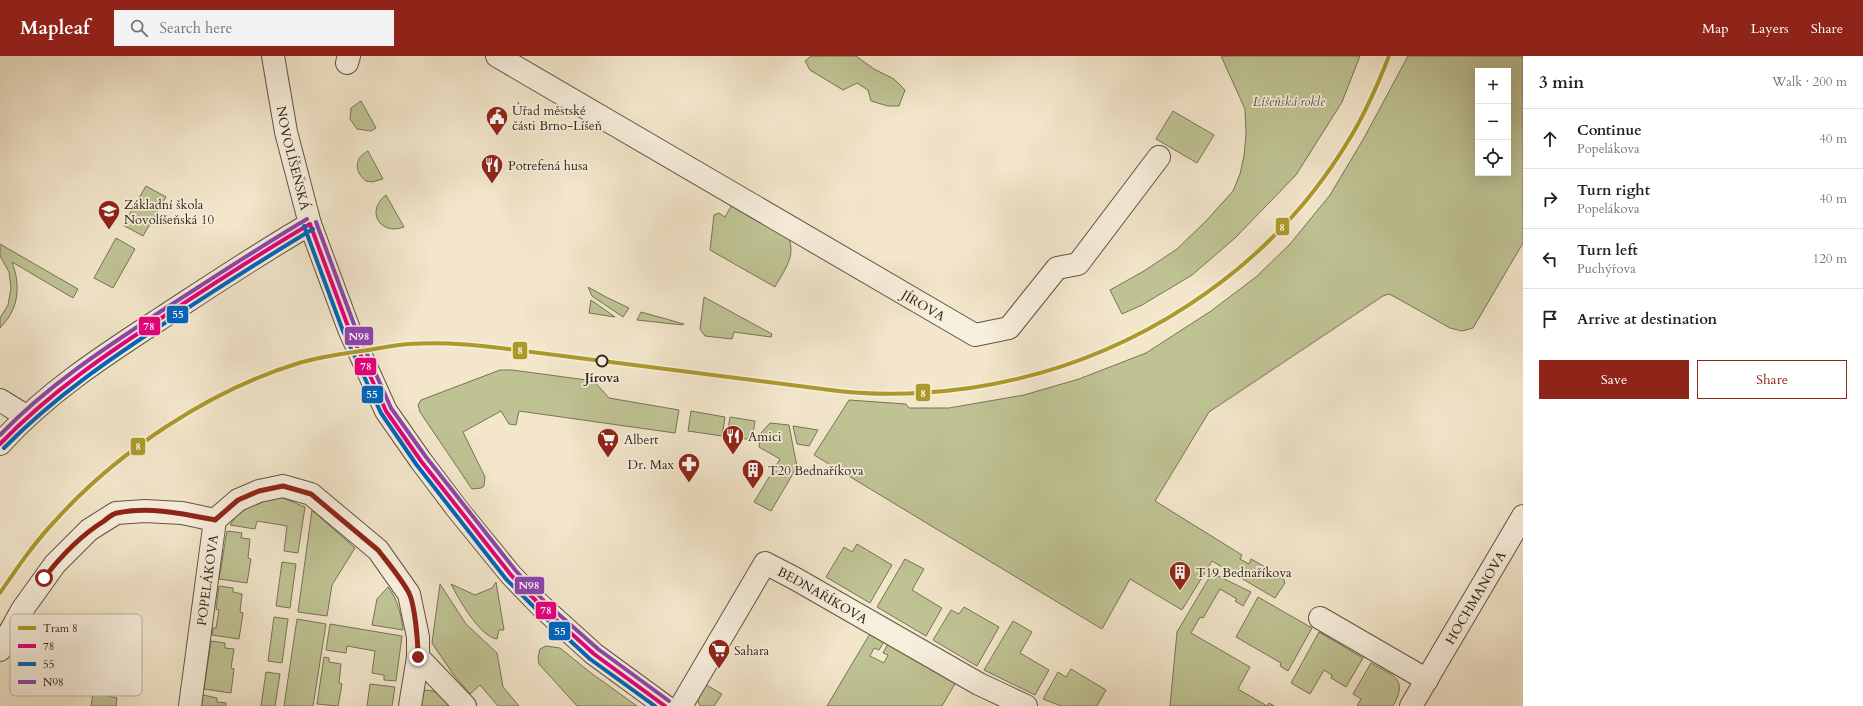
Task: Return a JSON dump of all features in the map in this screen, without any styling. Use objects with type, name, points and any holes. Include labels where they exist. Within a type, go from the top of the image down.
[{"type":"street","name":"NOVOLÍŠEŇSKÁ","points":[[273,56],[286,132],[310,224],[349,329],[386,411],[421,461],[511,575],[542,607],[594,654],[665,706]]},
{"type":"street","name":"JÍROVA","points":[[497,56],[975,335],[1009,328],[1058,268],[1078,264],[1160,157]]},
{"type":"street","points":[[0,444],[26,416],[89,366],[270,248],[310,224]]},
{"type":"street","points":[[0,400],[26,416]]},
{"type":"street","points":[[215,520],[238,500],[259,491],[283,486],[311,494],[378,550],[409,594],[418,637],[418,657],[410,706]]},
{"type":"street","name":"POPELÁKOVA","points":[[20,614],[55,564],[88,530],[116,513],[145,511],[182,513],[215,520],[190,706]]},
{"type":"street","name":"HOCHMANOVA","points":[[1411,706],[1523,516]]},
{"type":"street","name":"BEDNAŘÍKOVA","points":[[681,706],[765,564],[794,578],[979,684],[1026,706]]},
{"type":"street","points":[[1320,618],[1427,680]]},
{"type":"street","name":"POPELÁKOVA","points":[[0,650],[10,632]]},
{"type":"street","points":[[418,657],[465,706]]},
{"type":"green space","points":[[811,56],[856,56],[874,69],[894,79],[905,90],[899,106],[888,106],[871,101],[868,90],[857,83],[843,90],[810,70],[805,61]]},
{"type":"green space","name":"Líšeňská rokle","points":[[1221,56],[1360,56],[1342,102],[1296,175],[1235,238],[1192,275],[1142,305],[1122,314],[1110,290],[1144,271],[1177,249],[1206,221],[1233,191],[1240,174],[1244,156],[1246,134],[1245,109]]},
{"type":"green space","points":[[1408,56],[1523,56],[1523,243],[1473,328],[1462,331],[1450,328],[1389,294],[1383,296],[1209,412],[1155,501],[1242,555],[1240,559],[1249,564],[1251,559],[1283,577],[1285,583],[1275,598],[1212,561],[1182,610],[1130,579],[1102,629],[814,455],[849,400],[906,404],[909,408],[949,408],[1024,395],[1079,379],[1146,353],[1211,311],[1256,277],[1290,244],[1330,195],[1364,138]]},
{"type":"green space","points":[[361,101],[376,128],[371,131],[357,129],[350,119],[351,108]]},
{"type":"green space","points":[[1173,111],[1214,135],[1197,163],[1156,139]]},
{"type":"green space","points":[[368,151],[383,179],[372,182],[366,181],[359,174],[357,165],[358,161],[363,154]]},
{"type":"green space","points":[[146,186],[166,197],[143,236],[123,225]]},
{"type":"green space","points":[[386,195],[404,227],[395,229],[388,228],[382,225],[378,220],[376,215],[377,208],[380,201]]},
{"type":"green space","points":[[733,203],[789,239],[791,246],[790,258],[775,287],[710,250],[714,215],[719,213],[725,217]]},
{"type":"green space","points":[[116,238],[135,249],[113,288],[94,278]]},
{"type":"green space","points":[[0,244],[78,289],[73,298],[12,262],[17,280],[15,305],[6,321],[0,328],[0,318],[8,305],[11,288],[9,272],[0,256]]},
{"type":"green space","points":[[588,287],[629,308],[623,317],[592,296]]},
{"type":"green space","points":[[704,297],[772,334],[771,337],[734,332],[732,339],[705,336],[700,329]]},
{"type":"green space","points":[[591,300],[615,317],[589,313]]},
{"type":"green space","points":[[641,312],[684,324],[637,320]]},
{"type":"green space","points":[[500,370],[512,370],[594,381],[609,398],[679,410],[675,433],[519,411],[516,425],[509,424],[501,411],[463,432],[485,477],[484,486],[481,488],[472,489],[420,412],[418,405],[421,400]]},
{"type":"green space","points":[[691,411],[725,417],[722,436],[688,431]]},
{"type":"green space","points":[[730,417],[755,421],[752,440],[727,436]]},
{"type":"green space","points":[[770,423],[789,425],[797,467],[771,511],[754,502],[780,459],[759,447],[761,433]]},
{"type":"green space","points":[[793,426],[818,430],[809,446],[797,444]]},
{"type":"green space","points":[[283,498],[305,507],[298,553],[284,551],[287,526],[257,521],[255,529],[230,525],[240,513],[253,505],[268,500]]},
{"type":"green space","points":[[312,510],[355,548],[332,585],[327,616],[298,612]]},
{"type":"green space","points":[[227,531],[242,533],[241,538],[250,539],[248,558],[251,559],[247,583],[219,579]]},
{"type":"green space","points":[[857,544],[892,565],[870,603],[826,577],[844,547],[852,552]]},
{"type":"green space","points":[[905,559],[924,569],[912,590],[942,608],[926,636],[877,607]]},
{"type":"green space","points":[[282,562],[296,564],[290,608],[276,606]]},
{"type":"green space","points":[[1212,573],[1251,592],[1243,606],[1235,601],[1237,599],[1220,589],[1203,618],[1200,617],[1191,633],[1250,667],[1238,689],[1267,706],[1170,706],[1177,632]]},
{"type":"green space","points":[[496,582],[504,630],[499,630],[497,639],[490,637],[484,632],[470,616],[451,584],[475,595],[492,588]]},
{"type":"green space","points":[[440,584],[466,624],[497,653],[503,687],[519,706],[498,706],[480,685],[470,694],[453,674],[432,643]]},
{"type":"green space","points":[[219,586],[233,588],[233,592],[242,594],[240,612],[243,613],[239,639],[212,635],[213,628],[216,628],[219,610],[216,609]]},
{"type":"green space","points":[[388,587],[398,607],[403,630],[372,625],[377,599]]},
{"type":"green space","points":[[1258,597],[1312,628],[1288,671],[1280,666],[1281,663],[1236,637]]},
{"type":"green space","points":[[964,607],[999,627],[977,666],[933,640],[951,610],[959,614]]},
{"type":"green space","points":[[274,617],[288,619],[282,663],[268,661]]},
{"type":"green space","points":[[297,619],[326,624],[313,706],[284,706]]},
{"type":"green space","points":[[1013,621],[1032,632],[1020,653],[1049,670],[1035,695],[984,670]]},
{"type":"green space","points":[[330,624],[402,636],[396,681],[384,680],[384,675],[372,673],[375,651],[347,646],[346,653],[326,650]]},
{"type":"green space","points":[[871,632],[885,640],[879,650],[874,648],[870,656],[884,663],[888,655],[883,653],[889,642],[956,682],[942,706],[827,706]]},
{"type":"green space","points":[[1319,632],[1363,658],[1346,687],[1331,678],[1332,675],[1324,670],[1310,694],[1291,683]]},
{"type":"green space","points":[[211,641],[225,643],[225,648],[234,649],[231,668],[234,669],[231,693],[204,689]]},
{"type":"green space","points":[[546,646],[560,648],[591,673],[637,706],[577,706],[539,664],[538,657],[540,649]]},
{"type":"green space","points":[[324,657],[329,658],[329,662],[341,664],[339,683],[342,684],[338,706],[317,704]]},
{"type":"green space","points":[[1371,663],[1392,675],[1399,684],[1398,697],[1393,706],[1357,706],[1361,699],[1353,694]]},
{"type":"green space","points":[[1071,669],[1106,690],[1097,706],[1061,706],[1043,699],[1058,672],[1066,677]]},
{"type":"green space","points":[[266,672],[280,674],[275,706],[261,706]]},
{"type":"green space","points":[[703,683],[722,694],[714,706],[700,706],[698,694]]},
{"type":"green space","points":[[370,684],[395,687],[392,706],[367,706]]},
{"type":"green space","points":[[426,690],[437,693],[450,706],[420,706],[423,692]]},
{"type":"green space","points":[[203,695],[217,698],[217,702],[226,703],[226,706],[201,706]]},
{"type":"green space","points":[[93,696],[108,696],[117,698],[116,706],[91,706]]},
{"type":"green space","points":[[1269,703],[1274,706],[1267,706]]},
{"type":"tram line","name":"8","points":[[0,593],[19,565],[47,529],[107,471],[136,448],[167,426],[232,389],[266,375],[314,359],[403,345],[432,343],[455,344],[854,393],[888,394],[937,392],[970,388],[1028,376],[1084,358],[1137,335],[1188,305],[1235,271],[1278,231],[1317,187],[1350,138],[1381,77],[1389,56]]},
{"type":"transit line","name":"N98","points":[[0,435],[57,383],[99,353],[217,275],[307,219]]},
{"type":"transit line","name":"N98","points":[[316,222],[355,327],[391,408],[426,457],[516,571],[546,603],[598,649],[669,701]]},
{"type":"transit line","name":"78","points":[[310,224],[349,329],[386,411],[421,461],[511,575],[542,607],[594,654],[665,706]]},
{"type":"transit line","name":"78","points":[[0,444],[39,407],[102,358],[274,245],[310,224]]},
{"type":"transit line","name":"55","points":[[304,226],[343,331],[381,413],[416,464],[506,579],[590,659],[655,706]]},
{"type":"transit line","name":"55","points":[[4,448],[23,429],[64,394],[107,362],[226,283],[313,229]]},
{"type":"place","name":"Úřad městské části Brno-Líšeň","points":[[497,136]]},
{"type":"place","name":"Potrefená husa","points":[[492,184]]},
{"type":"place","name":"Základní škola Novolíšeňská 10","points":[[109,230]]},
{"type":"place","name":"Jírova","points":[[602,361]]},
{"type":"place","name":"Amici","points":[[733,456]]},
{"type":"place","name":"Albert","points":[[608,458]]},
{"type":"place","name":"Dr. Max","points":[[689,484]]},
{"type":"place","name":"T20 Bednaříkova","points":[[753,490]]},
{"type":"place","name":"T19 Bednaříkova","points":[[1180,592]]},
{"type":"place","name":"Sahara","points":[[719,670]]},
{"type":"route","points":[[44,578],[66,551],[88,530],[116,513],[145,511],[182,513],[215,520],[238,500],[259,491],[283,486],[311,494],[325,504],[378,550],[409,594],[418,637],[418,657]]}]
